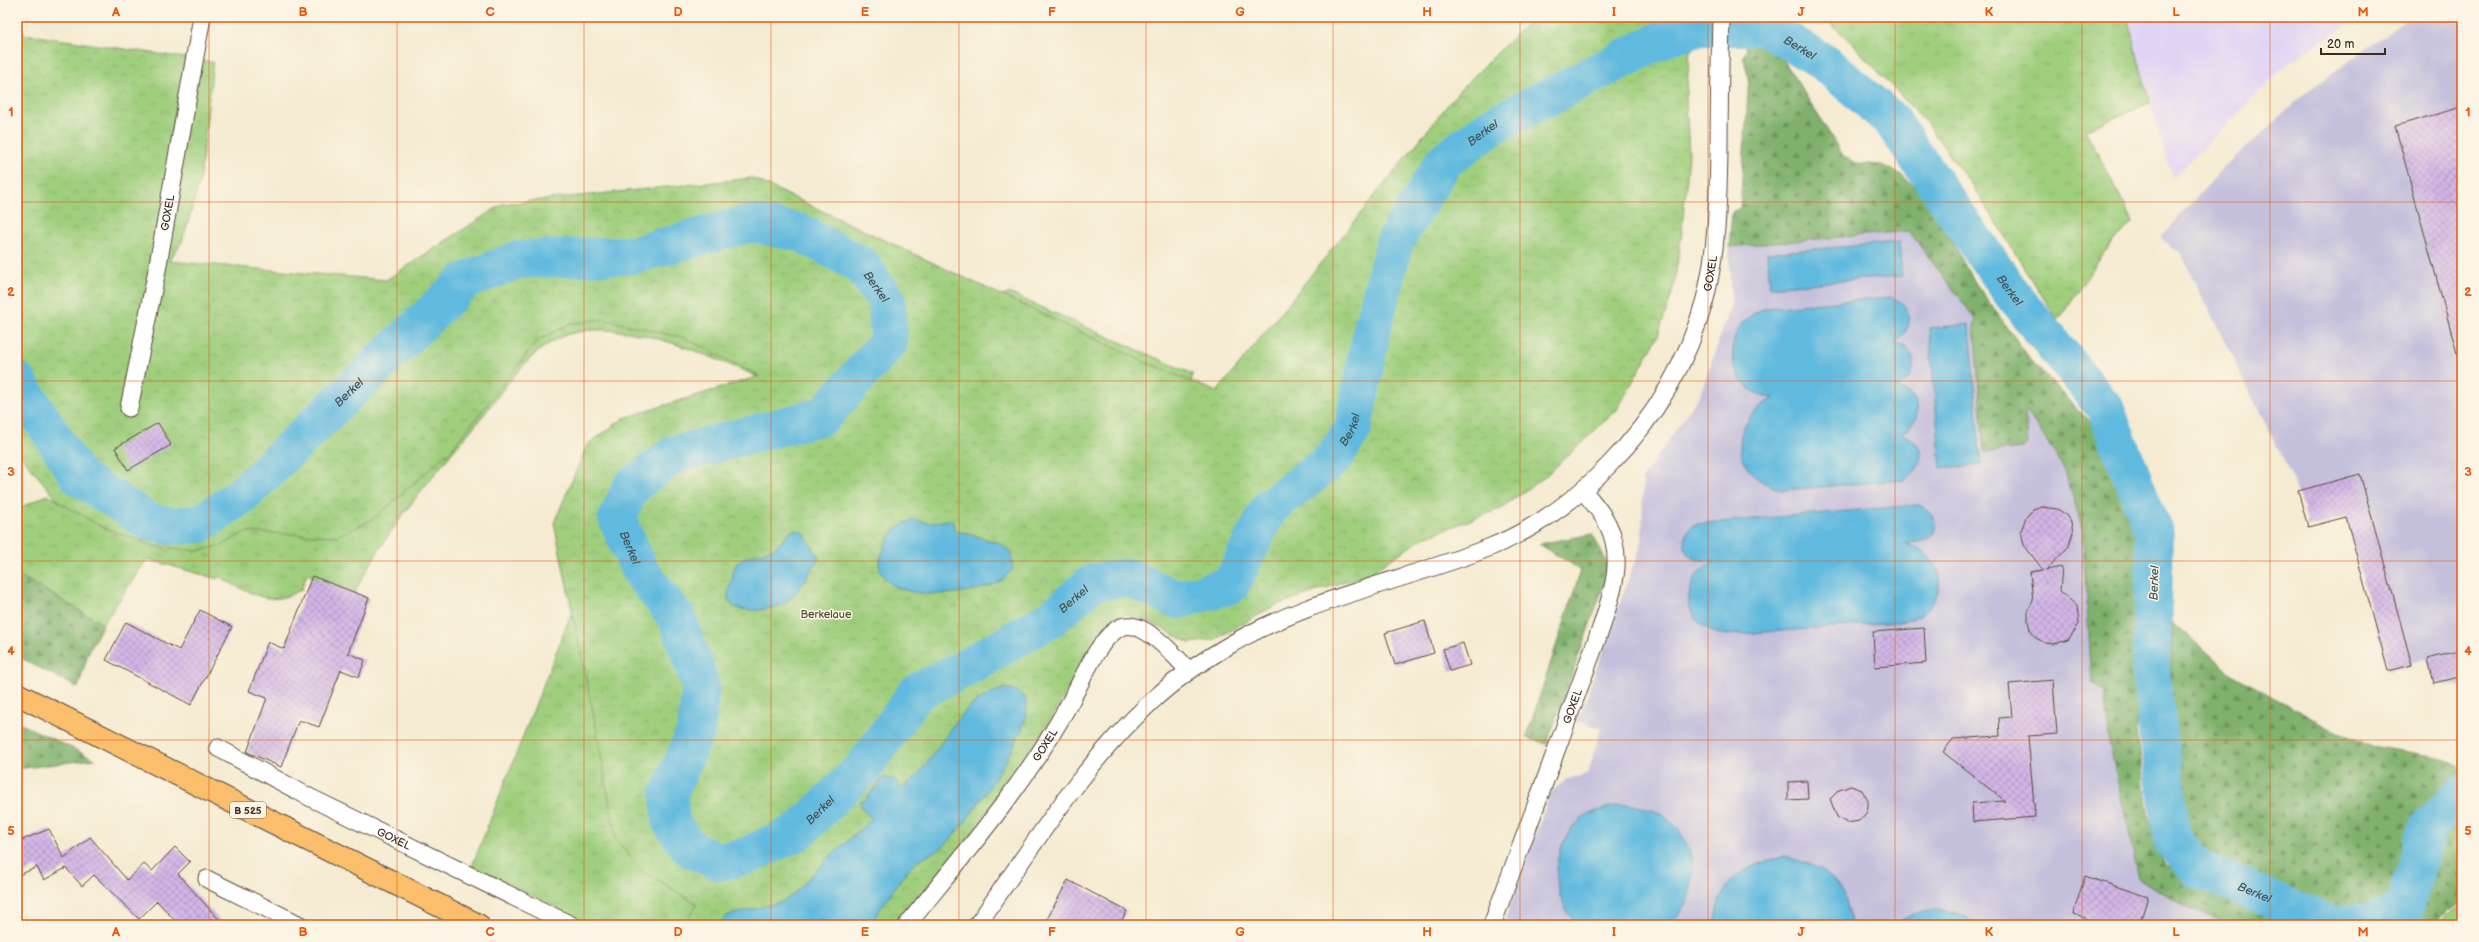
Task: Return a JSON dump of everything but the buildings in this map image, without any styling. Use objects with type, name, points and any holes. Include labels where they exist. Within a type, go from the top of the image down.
[{"type":"main road","name":"B 525","points":[[17,694],[478,925]]},
{"type":"street","name":"GOXEL","points":[[129,408],[157,270],[202,17]]},
{"type":"street","name":"GOXEL","points":[[977,925],[1081,780],[1116,738],[1150,702],[1189,671],[1245,636],[1292,615],[1459,559],[1508,539],[1541,520],[1583,490],[1618,455],[1655,410],[1676,372],[1697,323],[1704,300],[1714,248],[1720,93],[1721,17]]},
{"type":"street","name":"GOXEL","points":[[1492,925],[1601,628],[1615,585],[1617,552],[1609,526],[1583,490]]},
{"type":"street","name":"GOXEL","points":[[907,925],[995,816],[1044,747],[1104,640],[1122,627],[1140,628],[1154,637],[1189,671]]},
{"type":"street","name":"GOXEL","points":[[218,748],[311,798],[571,925]]},
{"type":"street","points":[[207,879],[300,925]]},
{"type":"shaded area","points":[[2127,17],[2358,17],[2284,67],[2172,179]]},
{"type":"shaded area","points":[[2409,17],[2462,17],[2462,687],[2434,683],[2428,659],[2388,671],[2346,517],[2308,527],[2296,485],[2180,252],[2160,238],[2225,166],[2305,94]]},
{"type":"shaded area","points":[[1909,231],[1976,320],[2025,413],[2027,411],[2066,470],[2082,528],[2092,683],[2104,690],[2110,746],[2139,878],[2193,910],[2237,925],[1520,925],[1505,920],[1551,792],[1567,779],[1588,774],[1601,728],[1578,721],[1642,541],[1643,477],[1700,395],[1731,305],[1729,247]]},
{"type":"green space","name":"Berkelaue","points":[[1533,17],[1707,17],[1707,40],[1690,51],[1686,96],[1689,155],[1681,240],[1673,290],[1658,336],[1617,410],[1548,474],[1500,509],[1425,537],[1370,573],[1276,605],[1214,640],[1189,643],[1152,623],[1126,614],[1103,630],[1031,754],[903,925],[685,925],[697,904],[640,869],[616,839],[596,727],[554,523],[587,445],[624,418],[759,376],[685,338],[602,319],[570,324],[538,340],[451,450],[374,519],[337,536],[245,532],[223,545],[197,551],[155,546],[104,528],[59,502],[17,451],[17,33],[213,62],[200,181],[182,242],[169,261],[386,280],[502,204],[752,178],[1140,360],[1217,392],[1459,91]]},
{"type":"green space","points":[[1822,17],[2127,17],[2150,103],[2085,130],[2133,221],[2101,256],[2058,321],[1978,194],[1928,125],[1845,36]]},
{"type":"green space","points":[[1744,42],[1768,46],[1785,62],[1844,157],[1856,163],[1882,165],[1903,176],[1923,195],[1934,210],[1976,284],[2033,363],[2096,428],[2109,451],[2141,548],[2137,730],[2148,813],[2159,856],[2165,865],[2181,872],[2208,892],[2283,919],[2291,925],[2237,925],[2193,910],[2139,879],[2110,746],[2104,691],[2092,683],[2082,528],[2065,470],[2027,411],[2025,413],[2028,443],[2023,448],[1984,452],[1974,326],[1976,320],[1909,231],[1729,247],[1732,212],[1740,208],[1749,78],[1743,56],[1747,50]]},
{"type":"green space","points":[[683,278],[763,379],[719,360],[668,342],[642,335],[616,331],[592,330],[569,334],[555,340],[541,349],[518,372],[426,484],[380,548],[354,594],[307,574],[301,590],[288,596],[273,599],[265,598],[248,592],[218,576],[217,579],[147,559],[103,624],[17,574],[17,509],[47,495],[156,547],[169,550],[405,385]]},
{"type":"green space","points":[[1009,293],[1193,374],[1191,382],[997,299]]},
{"type":"green space","points":[[1592,534],[1604,556],[1609,571],[1547,744],[1526,738],[1581,570],[1539,544]]},
{"type":"green space","points":[[17,574],[103,624],[88,654],[78,688],[17,656]]},
{"type":"green space","points":[[579,594],[718,925],[592,925],[472,866]]},
{"type":"green space","points":[[2172,622],[2230,673],[2329,728],[2371,746],[2439,757],[2452,761],[2458,766],[2461,773],[2449,782],[2414,825],[2409,840],[2404,872],[2384,908],[2362,913],[2343,914],[2201,853],[2189,839],[2178,815],[2173,790],[2170,762],[2169,731]]},
{"type":"green space","points":[[17,722],[95,759],[17,769]]},
{"type":"green space","points":[[2462,811],[2462,901],[2435,920],[2422,924],[2402,925],[2421,910],[2440,832]]},
{"type":"green space","points":[[2462,904],[2462,925],[2434,925]]},
{"type":"water","points":[[1899,242],[1902,276],[1770,287],[1767,253]]},
{"type":"water","points":[[1890,297],[1904,306],[1908,312],[1909,318],[1908,325],[1901,338],[1894,343],[1905,347],[1913,358],[1913,368],[1908,380],[1897,389],[1912,396],[1916,402],[1917,415],[1908,429],[1901,434],[1910,438],[1916,443],[1921,455],[1920,462],[1912,475],[1904,480],[1783,490],[1765,483],[1752,474],[1744,462],[1740,448],[1742,434],[1748,421],[1758,408],[1774,398],[1752,391],[1741,380],[1737,373],[1734,365],[1733,349],[1736,333],[1740,326],[1752,315],[1765,308]]},
{"type":"water","points":[[1969,324],[1981,465],[1941,468],[1929,328]]},
{"type":"water","points":[[1919,505],[1932,516],[1935,527],[1934,532],[1925,540],[1906,544],[1922,551],[1932,560],[1938,572],[1939,585],[1936,598],[1928,609],[1915,617],[1899,622],[1727,635],[1712,631],[1701,625],[1693,615],[1689,604],[1690,592],[1694,580],[1702,570],[1714,561],[1693,558],[1686,550],[1684,546],[1685,536],[1695,524]]},
{"type":"water","points":[[914,520],[931,523],[949,520],[953,522],[954,530],[999,543],[1010,551],[1013,568],[997,583],[984,588],[948,594],[928,594],[909,591],[894,585],[883,575],[879,561],[888,540],[895,530],[900,526]]},
{"type":"water","points":[[794,530],[803,532],[819,558],[796,593],[781,605],[765,609],[747,610],[739,609],[733,606],[728,599],[728,593],[737,563],[741,559],[751,555],[773,549]]},
{"type":"water","points":[[1002,689],[1013,689],[1025,697],[1026,703],[1026,717],[1012,749],[977,806],[953,837],[943,847],[922,858],[909,869],[869,925],[718,925],[727,916],[782,902],[794,894],[825,861],[872,819],[861,807],[860,800],[864,801],[883,778],[894,779],[902,789],[920,772],[963,713],[973,704],[986,696]]},
{"type":"water","points":[[1626,804],[1649,809],[1659,813],[1669,820],[1679,831],[1687,844],[1693,872],[1687,901],[1679,914],[1669,925],[1581,925],[1570,915],[1562,902],[1558,887],[1557,872],[1559,856],[1564,841],[1572,828],[1588,815],[1609,807]]},
{"type":"water","points":[[1784,857],[1811,865],[1831,878],[1839,887],[1844,897],[1849,910],[1851,925],[1715,925],[1721,897],[1727,886],[1746,870],[1770,860]]},
{"type":"water","points":[[1937,909],[1960,914],[1979,925],[1893,925],[1914,913]]},
{"type":"waterway","name":"Berkel","points":[[17,381],[79,477],[149,522],[173,526],[200,524],[241,496],[465,281],[517,260],[634,255],[751,223],[801,233],[861,265],[887,302],[889,342],[823,416],[673,455],[631,487],[617,518],[640,571],[677,618],[701,686],[696,731],[669,794],[671,822],[689,848],[719,862],[746,856],[798,832],[863,768],[917,692],[969,666],[1052,618],[1092,583],[1128,577],[1178,600],[1231,585],[1269,508],[1334,458],[1353,428],[1373,325],[1395,241],[1444,161],[1495,124],[1669,36],[1701,27],[1765,27],[1825,63],[1891,120],[2012,294],[2105,408],[2155,535],[2151,677],[2173,843],[2198,869],[2332,925],[2369,923],[2404,910],[2428,827],[2462,793]]}]
